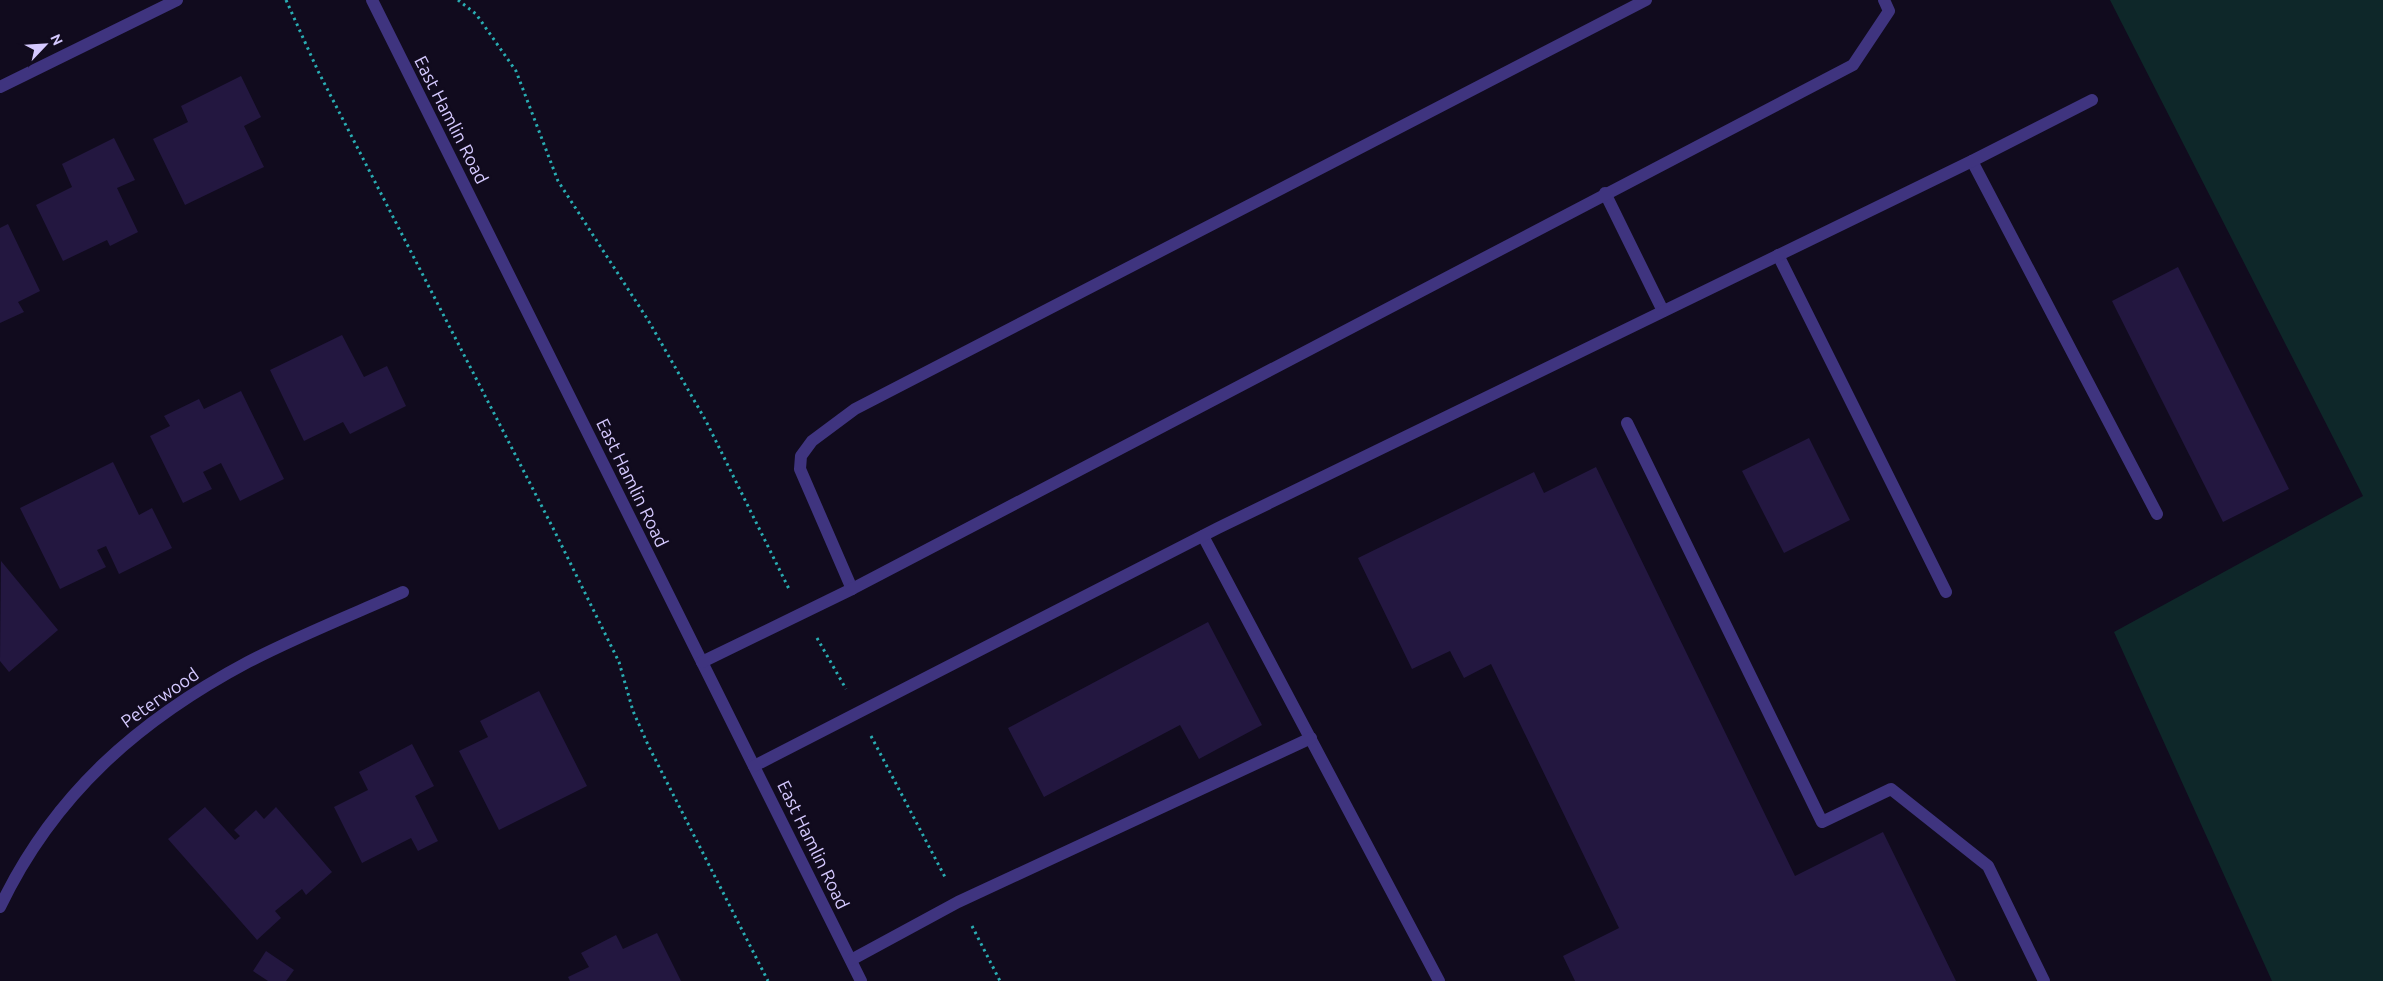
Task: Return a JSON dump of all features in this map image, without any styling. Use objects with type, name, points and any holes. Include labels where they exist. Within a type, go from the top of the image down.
[{"type":"street","points":[[0,87],[177,0]]},
{"type":"street","name":"East Hamlin Road","points":[[372,0],[861,981]]},
{"type":"street","points":[[852,589],[800,469],[801,456],[812,441],[855,409],[1646,0]]},
{"type":"street","points":[[702,662],[852,589],[1853,65],[1889,11],[1884,0]]},
{"type":"street","points":[[754,766],[1203,536],[1972,161],[2092,100]]},
{"type":"street","points":[[1972,161],[2156,514]]},
{"type":"street","points":[[1605,194],[1663,311]]},
{"type":"street","points":[[1778,255],[1946,592]]},
{"type":"street","points":[[1627,423],[1822,822],[1891,789],[1988,866],[2044,981]]},
{"type":"street","points":[[1203,536],[1439,981]]},
{"type":"street","name":"Peterwood","points":[[0,907],[24,862],[72,795],[109,757],[136,734],[202,689],[249,662],[403,592]]},
{"type":"street","points":[[850,960],[958,902],[1311,738]]},
{"type":"path","points":[[286,0],[318,71],[559,540],[619,662],[633,711],[768,981]]},
{"type":"path","points":[[458,0],[476,14],[516,71],[558,181],[648,320],[706,421],[802,613],[846,688]]},
{"type":"path","points":[[873,739],[948,882]]},
{"type":"path","points":[[969,922],[1000,981]]},
{"type":"green space","points":[[2110,0],[2383,0],[2383,981],[2272,981],[2114,632],[2363,496]]},
{"type":"building","points":[[241,76],[261,117],[244,126],[264,167],[185,205],[153,139],[188,122],[181,106]]},
{"type":"building","points":[[114,138],[135,180],[117,188],[138,232],[110,246],[107,240],[63,261],[36,205],[72,187],[62,164]]},
{"type":"building","points":[[8,224],[40,291],[18,302],[24,312],[0,323],[0,228]]},
{"type":"building","points":[[2178,267],[2289,489],[2223,522],[2112,301]]},
{"type":"building","points":[[342,335],[364,377],[387,366],[406,406],[350,434],[343,422],[304,441],[270,370]]},
{"type":"building","points":[[241,391],[284,479],[240,501],[221,463],[203,472],[212,489],[183,503],[150,436],[170,426],[164,416],[199,399],[204,409]]},
{"type":"building","points":[[1809,438],[1850,520],[1784,553],[1742,471]]},
{"type":"building","points":[[113,462],[139,515],[152,508],[172,548],[119,574],[106,546],[97,550],[106,567],[60,589],[20,508]]},
{"type":"building","points":[[1596,467],[1795,876],[1883,832],[1956,981],[1575,981],[1563,956],[1619,928],[1491,664],[1464,678],[1450,651],[1412,669],[1358,558],[1534,472],[1544,493]]},
{"type":"building","points":[[1,561],[58,630],[9,672],[0,661]]},
{"type":"building","points":[[1208,622],[1262,725],[1199,759],[1180,725],[1044,797],[1008,728]]},
{"type":"building","points":[[539,691],[587,786],[499,830],[459,751],[488,737],[480,721]]},
{"type":"building","points":[[412,744],[434,786],[415,796],[438,841],[418,851],[411,838],[362,863],[334,807],[368,790],[359,772]]},
{"type":"building","points":[[205,807],[235,840],[240,836],[234,830],[256,810],[264,819],[276,807],[332,872],[306,895],[302,889],[275,911],[281,918],[257,940],[168,839]]},
{"type":"building","points":[[657,933],[681,981],[570,981],[568,977],[589,967],[581,953],[616,935],[623,949]]},
{"type":"building","points":[[266,951],[294,970],[286,981],[268,981],[253,971]]}]
